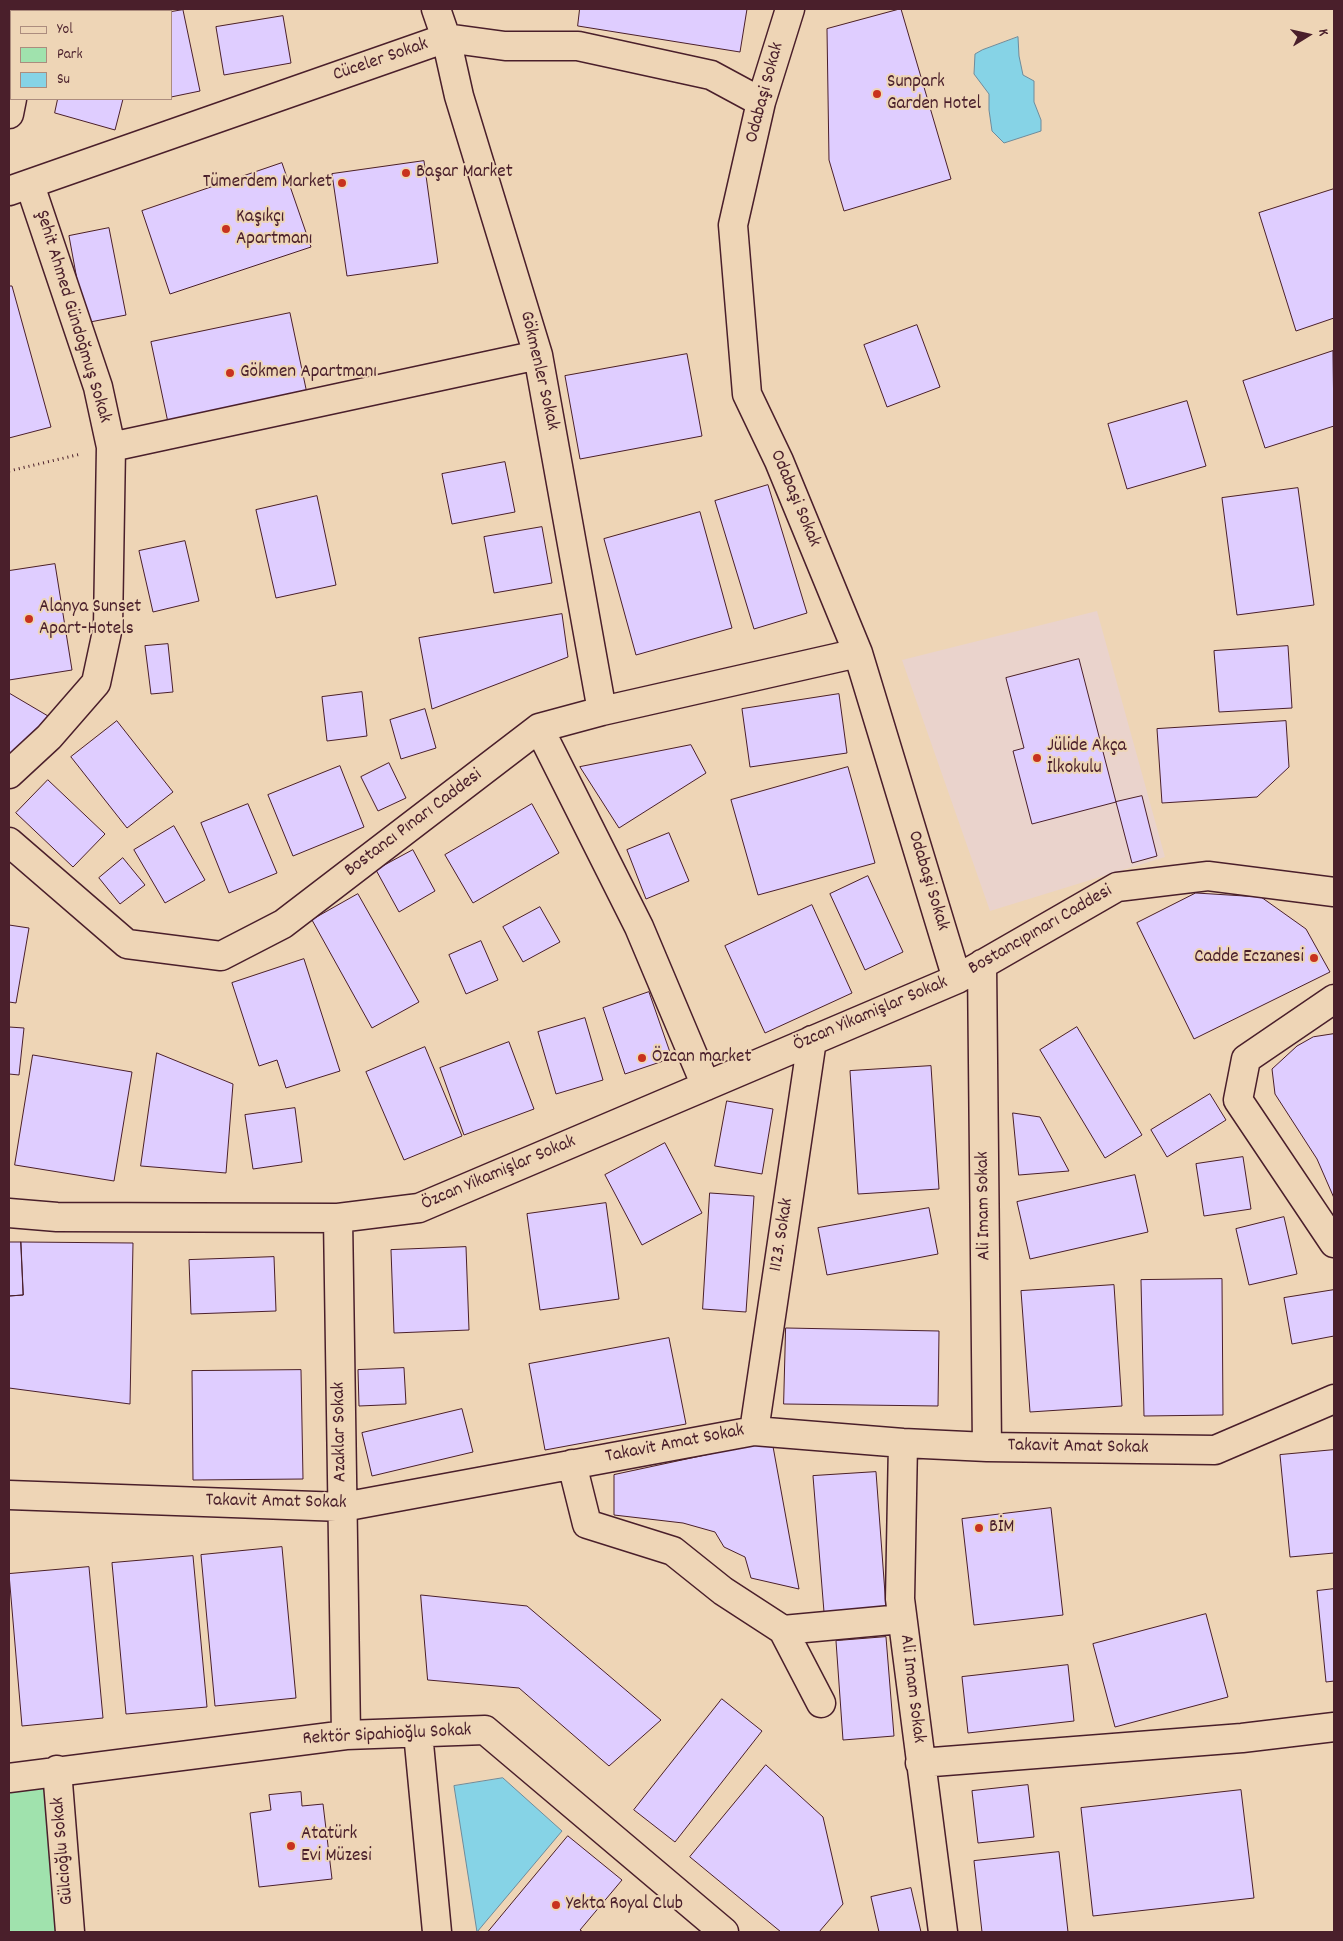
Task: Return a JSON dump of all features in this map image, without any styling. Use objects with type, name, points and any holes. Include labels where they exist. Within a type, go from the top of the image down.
[{"type":"street","name":"Gökmenler Sokak","points":[[436,9],[446,38],[459,96],[538,355],[602,711]]},
{"type":"street","name":"Odabaşi Sokak","points":[[790,9],[761,102],[733,224],[747,394],[779,461],[858,653],[957,979]]},
{"type":"street","name":"Cüceler Sokak","points":[[19,188],[446,38],[505,46],[578,46],[712,75],[761,102]]},
{"type":"street","points":[[9,114],[12,100]]},
{"type":"street","name":"Şehit Ahmed Gündoğmuş Sokak","points":[[9,774],[49,737],[96,684],[108,627],[111,447],[98,387],[19,188]]},
{"type":"street","points":[[111,447],[538,355]]},
{"type":"street","name":"Bostancı Pınarı Caddesi","points":[[9,842],[127,944],[221,956],[284,924],[539,728],[602,711],[858,653]]},
{"type":"street","points":[[539,728],[639,927],[706,1086]]},
{"type":"street","name":"Bostancıpınarı Caddesi","points":[[957,979],[1117,887],[1208,876],[1334,892]]},
{"type":"street","name":"Ali Imam Sokak","points":[[982,964],[987,1447]]},
{"type":"street","name":"Özcan Yikamişlar Sokak","points":[[9,1212],[57,1217],[338,1218],[418,1208],[957,979]]},
{"type":"street","points":[[1334,1000],[1246,1059],[1238,1100],[1334,1243]]},
{"type":"street","name":"1123. Sokak","points":[[754,1430],[812,1040]]},
{"type":"street","name":"Azaklar Sokak","points":[[338,1218],[346,1735]]},
{"type":"street","name":"Takavit Amat Sokak","points":[[9,1495],[343,1507],[754,1430],[903,1443],[987,1447],[1215,1450],[1334,1399]]},
{"type":"street","name":"Ali Imam Sokak","points":[[903,1443],[900,1599],[943,1932]]},
{"type":"street","points":[[572,1464],[586,1524],[673,1551],[723,1590],[784,1630],[821,1703]]},
{"type":"street","points":[[784,1630],[902,1619]]},
{"type":"street","points":[[920,1763],[1242,1738],[1334,1728]]},
{"type":"street","name":"Rektör Sipahioğlu Sokak","points":[[9,1778],[57,1770],[346,1735],[485,1730],[724,1932]]},
{"type":"street","points":[[418,1733],[437,1932]]},
{"type":"street","name":"Gülcioğlu Sokak","points":[[57,1770],[70,1932]]},
{"type":"path","points":[[9,471],[111,447]]},
{"type":"shaded area","name":"Jülide Akça İlkokulu","points":[[1097,611],[1165,857],[990,911],[902,660]]},
{"type":"green space","points":[[46,1783],[61,1932],[9,1932],[9,1788]]},
{"type":"water","points":[[1018,37],[1023,75],[1034,81],[1034,102],[1041,120],[1041,131],[1004,143],[992,131],[989,94],[974,74],[975,54]]},
{"type":"water","points":[[503,1778],[562,1831],[477,1932],[454,1786]]},
{"type":"building","points":[[116,9],[120,10],[82,10]]},
{"type":"building","points":[[580,9],[747,9],[740,52],[578,26]]},
{"type":"building","name":"Sunpark Garden Hotel","points":[[901,9],[951,179],[844,211],[829,160],[827,29]]},
{"type":"building","points":[[183,10],[200,91],[172,97],[172,12]]},
{"type":"building","points":[[283,16],[291,63],[224,75],[216,27]]},
{"type":"building","points":[[58,100],[123,100],[115,130],[55,113]]},
{"type":"building","points":[[424,161],[438,263],[347,276],[332,174]]},
{"type":"building","name":"Kaşıkçı Apartmanı","points":[[282,163],[311,247],[170,294],[142,211]]},
{"type":"building","points":[[1334,189],[1334,318],[1296,331],[1259,213]]},
{"type":"building","points":[[109,228],[126,315],[85,323],[69,236]]},
{"type":"building","points":[[9,286],[12,286],[51,427],[9,438]]},
{"type":"building","name":"Gökmen Apartmanı","points":[[290,313],[309,403],[170,432],[151,342]]},
{"type":"building","points":[[917,325],[940,387],[887,407],[864,345]]},
{"type":"building","points":[[1333,351],[1334,426],[1265,448],[1243,381]]},
{"type":"building","points":[[687,354],[702,436],[580,459],[565,376]]},
{"type":"building","points":[[1187,401],[1206,466],[1127,489],[1108,424]]},
{"type":"building","points":[[505,462],[515,512],[452,524],[442,474]]},
{"type":"building","points":[[768,485],[807,613],[754,629],[715,501]]},
{"type":"building","points":[[1298,488],[1314,605],[1237,615],[1222,498]]},
{"type":"building","points":[[317,496],[336,585],[276,598],[256,510]]},
{"type":"building","points":[[700,512],[732,628],[636,655],[604,539]]},
{"type":"building","points":[[542,527],[552,583],[494,593],[484,537]]},
{"type":"building","points":[[185,541],[199,601],[153,612],[139,551]]},
{"type":"building","points":[[55,564],[72,670],[9,680],[9,571]]},
{"type":"building","points":[[562,614],[568,657],[432,709],[419,638]]},
{"type":"building","points":[[168,644],[173,692],[151,694],[145,646]]},
{"type":"building","points":[[1288,646],[1292,708],[1219,712],[1214,651]]},
{"type":"building","points":[[1079,659],[1116,802],[1032,824],[1013,751],[1024,748],[1006,678]]},
{"type":"building","points":[[362,692],[367,736],[327,741],[322,697]]},
{"type":"building","points":[[9,693],[48,716],[9,760]]},
{"type":"building","points":[[839,694],[847,753],[750,767],[742,709]]},
{"type":"building","points":[[425,709],[436,748],[401,759],[390,720]]},
{"type":"building","points":[[117,721],[173,792],[127,828],[71,757]]},
{"type":"building","points":[[1286,721],[1289,767],[1257,797],[1162,803],[1157,729]]},
{"type":"building","points":[[691,745],[706,773],[619,828],[580,767]]},
{"type":"building","points":[[389,763],[406,798],[378,811],[361,777]]},
{"type":"building","points":[[340,766],[364,827],[293,856],[268,795]]},
{"type":"building","points":[[848,767],[875,863],[758,895],[731,800]]},
{"type":"building","points":[[48,780],[105,834],[73,867],[16,813]]},
{"type":"building","points":[[1142,796],[1157,856],[1132,863],[1116,802]]},
{"type":"building","points":[[248,804],[277,873],[229,893],[201,823]]},
{"type":"building","points":[[532,804],[559,853],[473,903],[445,855]]},
{"type":"building","points":[[174,826],[205,880],[165,903],[134,850]]},
{"type":"building","points":[[669,833],[689,881],[646,899],[627,850]]},
{"type":"building","points":[[413,850],[435,891],[399,912],[376,870]]},
{"type":"building","points":[[123,858],[145,885],[120,904],[99,878]]},
{"type":"building","points":[[868,876],[903,952],[865,970],[830,894]]},
{"type":"building","points":[[1196,893],[1261,897],[1306,929],[1330,972],[1194,1039],[1137,923]]},
{"type":"building","points":[[358,894],[419,1002],[372,1028],[312,920]]},
{"type":"building","points":[[812,905],[852,993],[765,1033],[725,946]]},
{"type":"building","points":[[540,907],[560,942],[523,962],[503,927]]},
{"type":"building","points":[[9,925],[29,928],[16,1003],[9,1002]]},
{"type":"building","points":[[481,941],[498,980],[466,994],[449,955]]},
{"type":"building","points":[[304,959],[340,1071],[286,1088],[277,1060],[259,1066],[232,983]]},
{"type":"building","points":[[649,992],[672,1058],[625,1074],[603,1008]]},
{"type":"building","points":[[585,1018],[603,1080],[556,1094],[538,1032]]},
{"type":"building","points":[[9,1027],[24,1028],[19,1075],[9,1074]]},
{"type":"building","points":[[1077,1027],[1142,1135],[1105,1158],[1040,1050]]},
{"type":"building","points":[[1334,1034],[1334,1198],[1317,1159],[1275,1094],[1272,1069],[1297,1046],[1313,1037]]},
{"type":"building","points":[[509,1042],[534,1109],[464,1135],[440,1068]]},
{"type":"building","points":[[425,1047],[462,1136],[404,1160],[366,1072]]},
{"type":"building","points":[[157,1053],[233,1084],[226,1173],[141,1166]]},
{"type":"building","points":[[33,1055],[132,1072],[114,1181],[15,1165]]},
{"type":"building","points":[[931,1066],[939,1189],[858,1194],[850,1071]]},
{"type":"building","points":[[1210,1094],[1226,1120],[1167,1157],[1151,1130]]},
{"type":"building","points":[[727,1101],[773,1109],[762,1174],[715,1166]]},
{"type":"building","points":[[295,1108],[302,1162],[253,1169],[245,1115]]},
{"type":"building","points":[[1013,1113],[1040,1117],[1069,1171],[1019,1175]]},
{"type":"building","points":[[665,1143],[702,1213],[642,1245],[605,1175]]},
{"type":"building","points":[[1243,1157],[1251,1209],[1204,1216],[1196,1164]]},
{"type":"building","points":[[1135,1175],[1148,1232],[1030,1259],[1017,1202]]},
{"type":"building","points":[[710,1193],[754,1196],[746,1312],[703,1309]]},
{"type":"building","points":[[606,1203],[619,1299],[540,1310],[527,1214]]},
{"type":"building","points":[[929,1208],[938,1254],[827,1275],[818,1228]]},
{"type":"building","points":[[1284,1217],[1297,1274],[1249,1285],[1236,1229]]},
{"type":"building","points":[[9,1242],[21,1242],[23,1295],[9,1296]]},
{"type":"building","points":[[21,1242],[133,1243],[130,1404],[9,1388],[9,1296],[23,1295]]},
{"type":"building","points":[[466,1247],[469,1330],[394,1333],[391,1250]]},
{"type":"building","points":[[274,1257],[276,1311],[191,1314],[189,1260]]},
{"type":"building","points":[[1222,1279],[1223,1415],[1144,1416],[1141,1280]]},
{"type":"building","points":[[1114,1285],[1122,1406],[1030,1412],[1021,1291]]},
{"type":"building","points":[[1334,1290],[1334,1336],[1292,1344],[1284,1298]]},
{"type":"building","points":[[786,1328],[939,1331],[938,1406],[784,1404]]},
{"type":"building","points":[[669,1338],[686,1424],[545,1450],[529,1364]]},
{"type":"building","points":[[404,1368],[406,1404],[359,1406],[358,1370]]},
{"type":"building","points":[[301,1370],[303,1479],[193,1480],[192,1371]]},
{"type":"building","points":[[462,1409],[473,1452],[372,1476],[362,1433]]},
{"type":"building","points":[[772,1441],[799,1589],[751,1578],[745,1557],[724,1547],[715,1532],[683,1523],[614,1515],[614,1475]]},
{"type":"building","points":[[1334,1450],[1334,1553],[1290,1557],[1280,1455]]},
{"type":"building","points":[[876,1472],[886,1607],[824,1612],[813,1476]]},
{"type":"building","points":[[1051,1508],[1063,1615],[974,1625],[962,1519]]},
{"type":"building","points":[[282,1547],[296,1698],[215,1706],[201,1555]]},
{"type":"building","points":[[193,1556],[207,1707],[126,1714],[112,1563]]},
{"type":"building","points":[[89,1567],[103,1718],[22,1726],[9,1574]]},
{"type":"building","points":[[1334,1589],[1334,1681],[1326,1682],[1317,1591]]},
{"type":"building","points":[[421,1595],[527,1606],[661,1720],[609,1766],[519,1688],[428,1680]]},
{"type":"building","points":[[1206,1614],[1228,1697],[1115,1727],[1093,1644]]},
{"type":"building","points":[[886,1637],[894,1736],[843,1740],[836,1641]]},
{"type":"building","points":[[1068,1665],[1074,1721],[968,1733],[962,1677]]},
{"type":"building","points":[[722,1699],[762,1731],[675,1842],[634,1810]]},
{"type":"building","points":[[766,1765],[823,1817],[843,1904],[819,1932],[781,1932],[690,1857]]},
{"type":"building","points":[[1028,1785],[1034,1837],[978,1843],[972,1791]]},
{"type":"building","points":[[1241,1790],[1254,1898],[1093,1916],[1081,1808]]},
{"type":"building","name":"Atatürk Evi Müzesi","points":[[301,1792],[302,1806],[323,1804],[332,1879],[259,1887],[250,1813],[271,1810],[269,1795]]},
{"type":"building","name":"Yekta Royal Club","points":[[568,1836],[622,1880],[580,1930],[583,1932],[488,1932]]},
{"type":"building","points":[[1059,1852],[1068,1932],[982,1932],[974,1861]]},
{"type":"building","points":[[911,1888],[921,1932],[879,1932],[871,1897]]},
{"type":"place","name":"Sunpark Garden Hotel","points":[[877,94]]},
{"type":"place","name":"Başar Market","points":[[406,173]]},
{"type":"place","name":"Tümerdem Market","points":[[342,183]]},
{"type":"place","name":"Kaşıkçı Apartmanı","points":[[226,229]]},
{"type":"place","name":"Gökmen Apartmanı","points":[[230,373]]},
{"type":"place","name":"Alanya Sunset Apart-Hotels","points":[[29,619]]},
{"type":"place","name":"Jülide Akça İlkokulu","points":[[1037,758]]},
{"type":"place","name":"Cadde Eczanesi","points":[[1314,958]]},
{"type":"place","name":"Özcan market","points":[[642,1058]]},
{"type":"place","name":"BİM","points":[[979,1528]]},
{"type":"place","name":"Atatürk Evi Müzesi","points":[[291,1846]]},
{"type":"place","name":"Yekta Royal Club","points":[[556,1905]]}]
